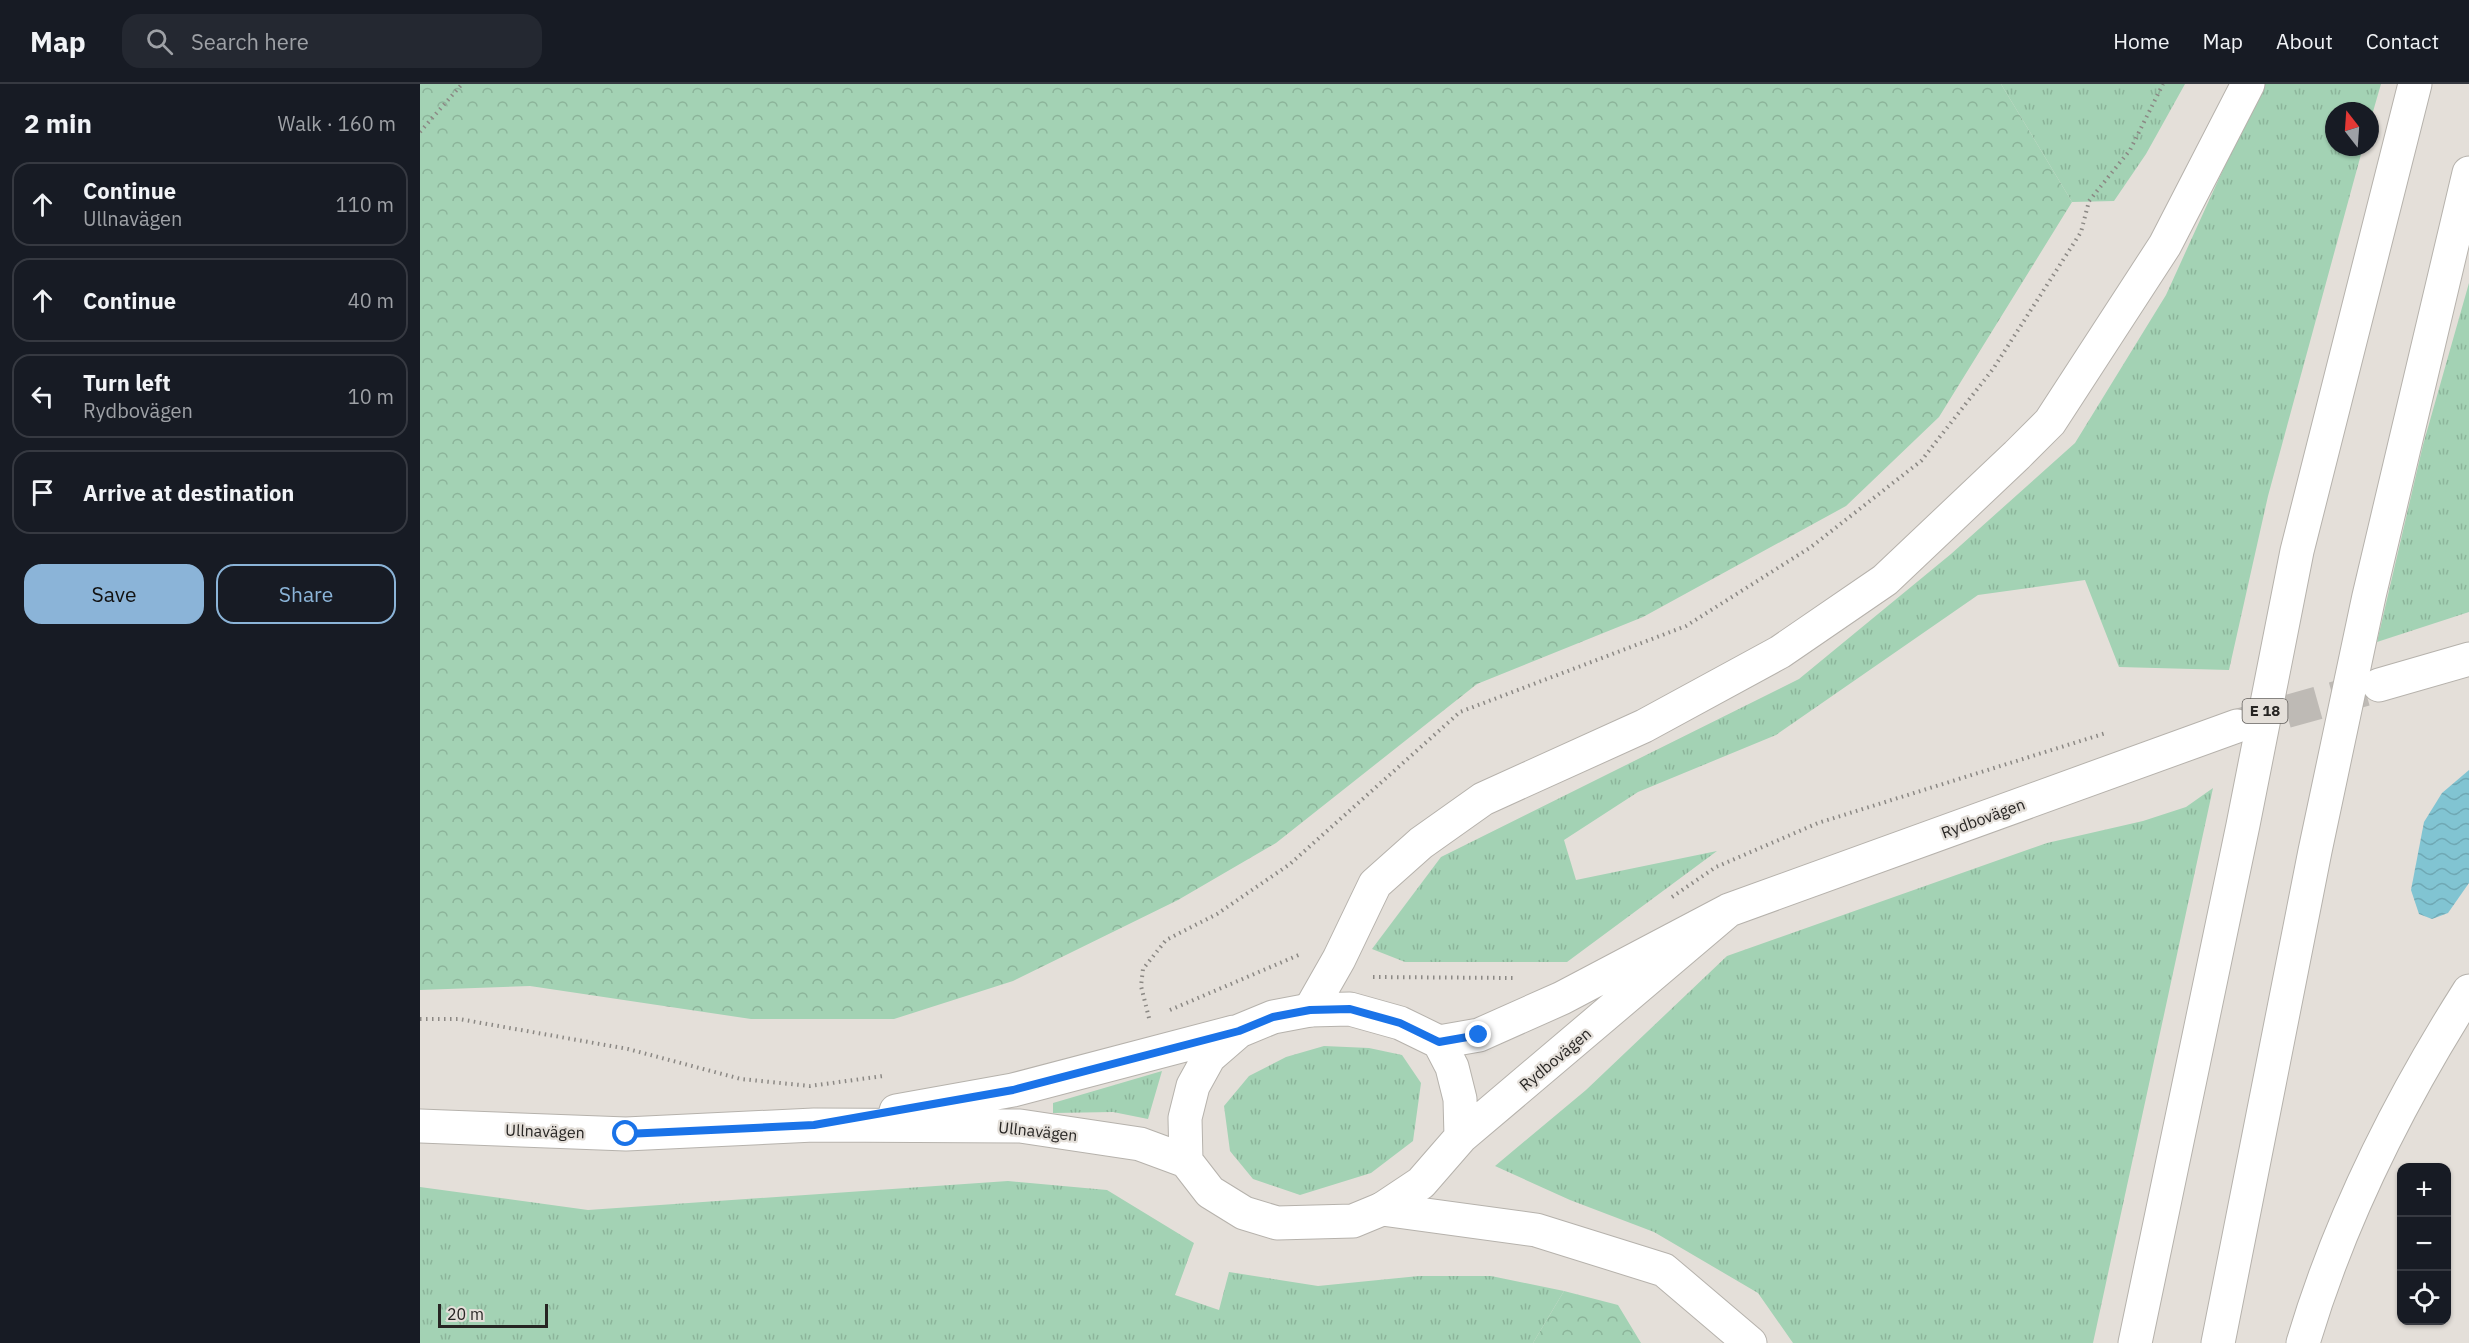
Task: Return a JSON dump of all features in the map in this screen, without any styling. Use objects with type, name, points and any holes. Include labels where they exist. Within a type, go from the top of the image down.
[{"type":"main road","points":[[1310,1010],[1339,958],[1375,884],[1421,843],[1474,805],[1644,726],[1780,652],[1885,580],[1938,532],[2050,422],[2165,245],[2248,84]]},
{"type":"main road","name":"E 18","points":[[2135,1343],[2243,825],[2297,550],[2415,84]]},
{"type":"main road","points":[[2218,1343],[2315,851],[2369,596],[2469,172]]},
{"type":"main road","points":[[2379,686],[2469,659]]},
{"type":"main road","name":"Rydbovägen","points":[[1439,1042],[1479,1035],[1531,1012],[1730,910],[2237,726]]},
{"type":"main road","name":"Rydbovägen","points":[[1186,1161],[1210,1192],[1244,1213],[1277,1223],[1353,1221],[1382,1209],[1421,1183],[1461,1137],[1730,910]]},
{"type":"main road","points":[[2303,1343],[2317,1297],[2363,1179],[2447,1026],[2469,991]]},
{"type":"main road","points":[[1186,1161],[1185,1118],[1193,1086],[1209,1056],[1239,1031],[1273,1017],[1310,1010],[1350,1009],[1400,1023],[1439,1042],[1452,1067],[1457,1088],[1461,1137]]},
{"type":"main road","name":"Ullnavägen","points":[[814,1125],[1013,1090],[1239,1031]]},
{"type":"main road","name":"Ullnavägen","points":[[420,1126],[626,1134],[814,1125],[1020,1126],[1140,1144],[1186,1161]]},
{"type":"main road","points":[[1382,1209],[1536,1230],[1664,1270],[1750,1343]]},
{"type":"path","points":[[420,132],[462,84]]},
{"type":"path","points":[[1150,1018],[1141,986],[1143,969],[1166,940],[1217,914],[1290,864],[1460,712],[1686,626],[1811,547],[1921,461],[1993,369],[2081,232],[2089,201],[2130,150],[2163,84]]},
{"type":"path","points":[[1670,898],[1716,867],[1818,823],[2108,732]]},
{"type":"path","points":[[1139,1021],[1313,949],[1339,958],[1370,977],[1520,978]]},
{"type":"path","points":[[420,1019],[459,1020],[617,1047],[741,1079],[810,1086],[888,1076]]},
{"type":"green space","points":[[420,84],[2001,84],[2072,202],[1939,417],[1846,506],[1643,617],[1477,684],[1276,843],[1178,900],[1013,981],[894,1019],[751,1019],[530,986],[420,990]]},
{"type":"green space","points":[[2001,84],[2185,84],[2146,154],[2114,201],[2072,202]]},
{"type":"green space","points":[[2262,84],[2381,84],[2376,102],[2325,102],[2325,156],[2361,156],[2268,496],[2229,670],[2119,667],[2085,580],[1978,595],[1776,735],[1638,792],[1564,840],[1576,880],[1717,851],[1567,962],[1405,962],[1372,949],[1441,857],[1799,679],[1951,554],[2075,443],[2166,295]]},
{"type":"green space","points":[[2469,283],[2469,612],[2377,642],[2423,445]]},
{"type":"green space","points":[[2213,788],[2093,1343],[1793,1343],[1758,1293],[1654,1232],[1570,1200],[1495,1166],[1586,1090],[1727,956],[2047,843],[2143,821],[2186,807]]},
{"type":"green space","points":[[1324,1046],[1369,1048],[1402,1055],[1421,1083],[1413,1141],[1371,1173],[1300,1195],[1253,1179],[1230,1151],[1224,1106],[1249,1076],[1286,1057]]},
{"type":"green space","points":[[1162,1071],[1148,1119],[1113,1112],[1053,1113],[1053,1103]]},
{"type":"green space","points":[[1008,1181],[1107,1190],[1194,1243],[1175,1295],[1219,1310],[1229,1272],[1318,1286],[1419,1276],[1491,1276],[1564,1291],[1533,1343],[420,1343],[420,1187],[588,1210]]},
{"type":"green space","points":[[1564,1291],[1618,1305],[1641,1343],[1533,1343]]},
{"type":"water","points":[[2469,770],[2469,883],[2448,913],[2432,919],[2419,914],[2411,890],[2424,822],[2442,793]]},
{"type":"tunnel","points":[[2239,725],[2374,687]]},
{"type":"route","points":[[626,1134],[814,1125],[1013,1090],[1239,1031],[1273,1017],[1310,1010],[1350,1009],[1400,1023],[1439,1042],[1479,1035]]}]
